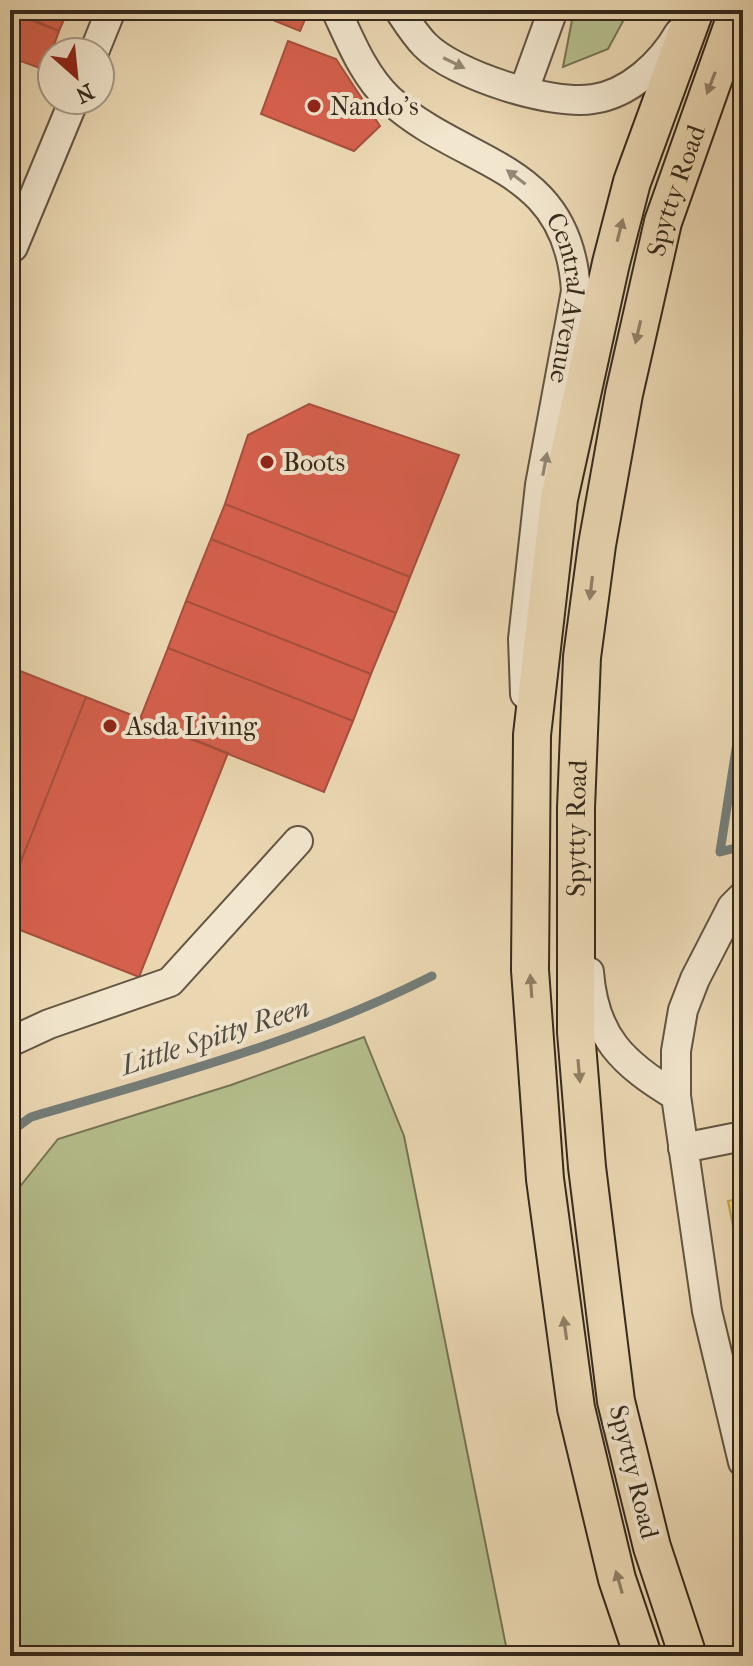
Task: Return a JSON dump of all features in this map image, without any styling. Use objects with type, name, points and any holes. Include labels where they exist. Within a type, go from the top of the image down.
[{"type":"main road","name":"Spytty Road","points":[[643,1656],[617,1579],[576,1408],[545,1179],[530,970],[532,735],[559,499],[611,263],[632,182],[694,10]]},
{"type":"main road","name":"Spytty Road","points":[[688,1656],[652,1547],[616,1401],[587,1167],[576,1032],[576,808],[582,657],[597,545],[624,394],[663,222],[738,10]]},
{"type":"street","points":[[100,36],[111,10]]},
{"type":"street","points":[[336,11],[357,13],[364,10]]},
{"type":"street","points":[[399,10],[426,46],[445,60],[524,90],[573,100],[595,99],[619,91],[653,66],[694,10]]},
{"type":"street","points":[[524,90],[553,10]]},
{"type":"street","name":"Central Avenue","points":[[336,11],[366,70],[388,99],[424,124],[520,179],[550,209],[574,265],[576,291],[540,485],[523,639],[523,683],[532,735]]},
{"type":"street","points":[[13,247],[67,116]]},
{"type":"street","points":[[576,808],[591,997],[597,1018],[616,1051],[632,1067],[676,1096]]},
{"type":"street","points":[[10,1042],[49,1024],[170,982],[298,841]]},
{"type":"street","points":[[743,896],[732,907],[709,948],[683,1010],[676,1051],[676,1096],[707,1311],[743,1462]]},
{"type":"street","points":[[683,1148],[743,1136]]},
{"type":"green space","points":[[574,10],[629,10],[608,49],[563,67]]},
{"type":"green space","points":[[364,1037],[404,1136],[508,1656],[10,1656],[10,1199],[58,1139],[231,1085]]},
{"type":"building: Homes","points":[[743,1198],[743,1240],[736,1241],[728,1201]]},
{"type":"building: Shops","points":[[10,10],[68,10],[59,31]]},
{"type":"building: Shops","points":[[248,10],[309,10],[300,31]]},
{"type":"building: Shops","points":[[455,10],[484,10],[481,20]]},
{"type":"building: Shops","points":[[10,12],[59,31],[57,36],[36,36],[36,67],[10,57]]},
{"type":"building: Shops","points":[[288,41],[336,59],[380,126],[354,151],[261,114]]},
{"type":"building: Shops","points":[[309,404],[459,455],[410,577],[225,504],[248,435]]},
{"type":"building: Shops","points":[[225,504],[410,577],[396,613],[211,539]]},
{"type":"building: Shops","points":[[211,539],[396,613],[371,674],[186,601]]},
{"type":"building: Shops","points":[[186,601],[371,674],[353,721],[168,648]]},
{"type":"building: Shops","points":[[168,648],[353,721],[324,792],[140,719]]},
{"type":"building: Shops","points":[[10,667],[86,697],[10,889]]},
{"type":"building: Shops","points":[[86,697],[228,753],[139,977],[10,926],[10,889]]},
{"type":"waterway","name":"Little Spitty Reen","points":[[743,704],[720,852],[743,846]]},
{"type":"waterway","name":"Little Spitty Reen","points":[[10,1132],[31,1117],[286,1038],[384,999],[432,976]]},
{"type":"place","name":"Nando's","points":[[314,106]]},
{"type":"place","name":"Boots","points":[[267,462]]},
{"type":"place","name":"Asda Living","points":[[110,726]]}]
